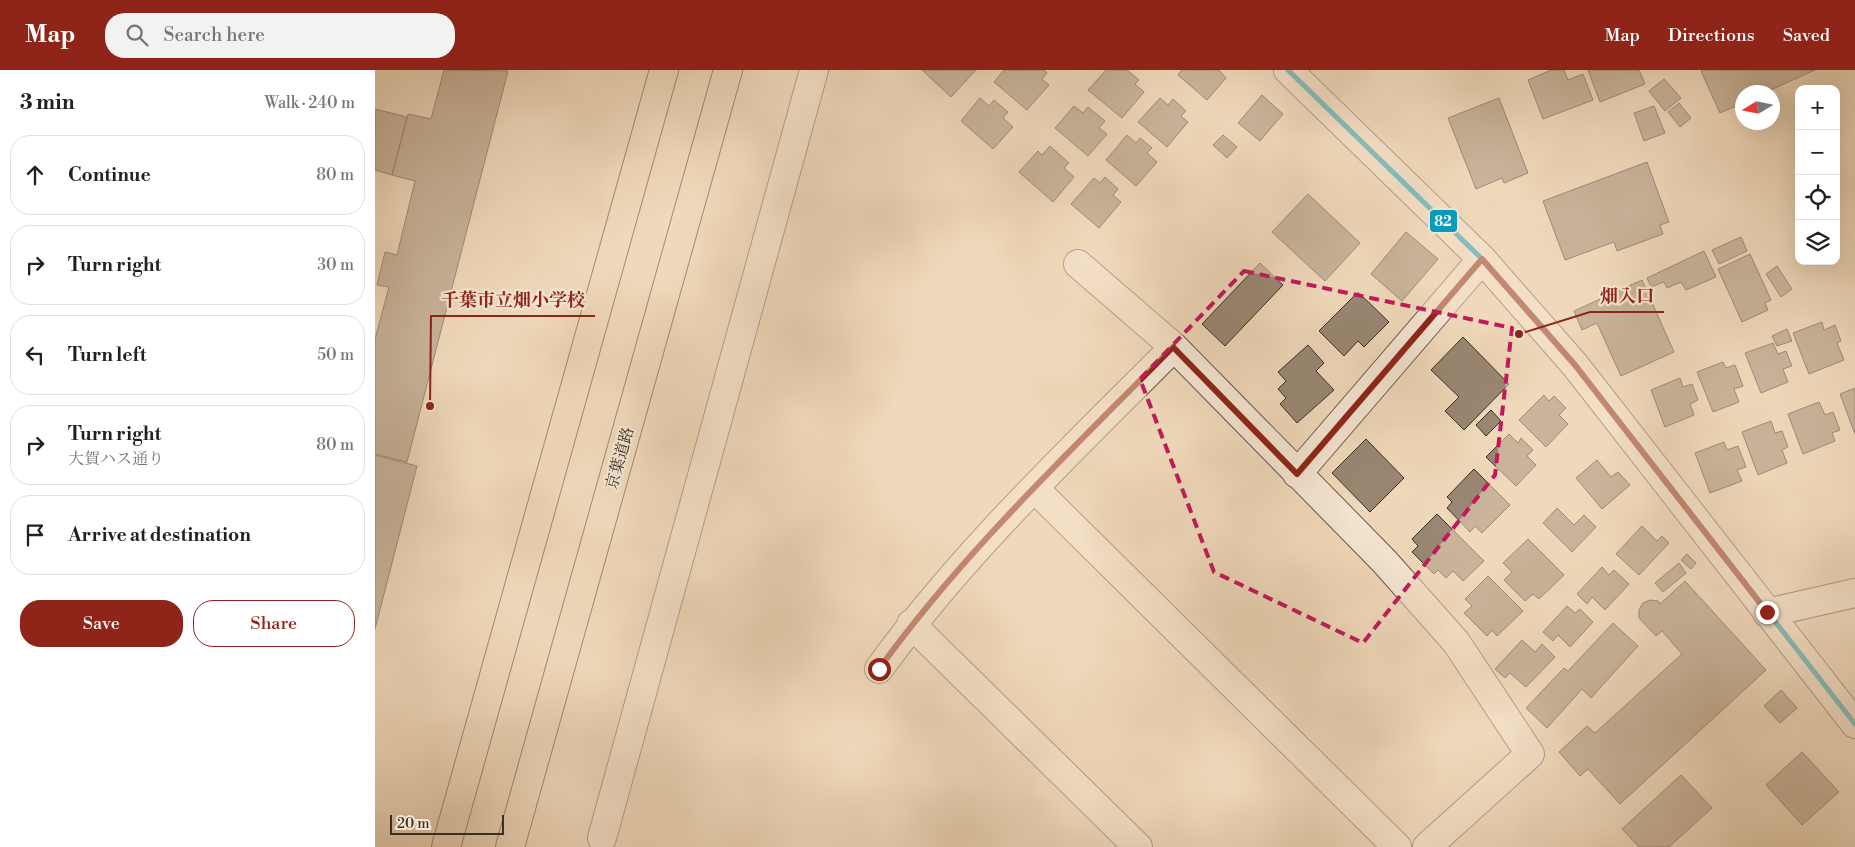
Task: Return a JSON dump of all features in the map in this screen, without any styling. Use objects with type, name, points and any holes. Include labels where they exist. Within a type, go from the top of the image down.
[{"type":"highway","points":[[446,847],[664,70]]},
{"type":"highway","name":"京葉道路","points":[[510,847],[728,70]]},
{"type":"street","points":[[602,838],[814,70]]},
{"type":"street","points":[[1289,70],[1482,259],[1575,365],[1855,724]]},
{"type":"street","points":[[1297,474],[1482,259]]},
{"type":"street","points":[[1078,264],[1173,347],[1384,561],[1456,642],[1530,754],[1427,847]]},
{"type":"street","points":[[879,669],[911,624],[1034,488],[1173,347]]},
{"type":"street","points":[[1034,488],[1397,847]]},
{"type":"street","points":[[1767,612],[1855,593]]},
{"type":"street","points":[[911,624],[1138,847]]},
{"type":"highlighted area","points":[[1244,271],[1512,328],[1495,475],[1363,643],[1214,572],[1140,379]]},
{"type":"building","points":[[444,70],[508,71],[407,462],[375,454],[375,339],[389,287],[377,285],[385,252],[397,255],[415,181],[392,175],[408,114],[431,119]]},
{"type":"building","points":[[922,70],[976,70],[951,97]]},
{"type":"building","points":[[1004,70],[1044,70],[1047,73],[1042,79],[1049,85],[1027,110],[994,82]]},
{"type":"building","points":[[1106,70],[1127,70],[1139,80],[1135,84],[1144,92],[1122,118],[1088,90]]},
{"type":"building","points":[[1182,70],[1219,70],[1226,78],[1207,100],[1178,75]]},
{"type":"building","points":[[1551,70],[1564,70],[1568,80],[1583,74],[1593,100],[1543,119],[1528,80]]},
{"type":"building","points":[[1588,70],[1639,70],[1645,84],[1600,102]]},
{"type":"building","points":[[1815,70],[1780,86],[1735,85],[1735,106],[1720,113],[1701,71]]},
{"type":"building","points":[[1664,79],[1681,98],[1665,111],[1649,91]]},
{"type":"building","points":[[1262,95],[1283,114],[1260,141],[1238,123]]},
{"type":"building","points":[[980,98],[989,106],[994,100],[1008,112],[1003,118],[1013,127],[993,149],[961,121]]},
{"type":"building","points":[[1160,98],[1168,105],[1173,99],[1186,111],[1181,116],[1188,122],[1167,147],[1138,122]]},
{"type":"building","points":[[1499,98],[1528,173],[1504,183],[1502,178],[1476,189],[1448,118]]},
{"type":"building","points":[[1679,103],[1691,118],[1680,127],[1668,112]]},
{"type":"building","points":[[1074,106],[1083,113],[1088,107],[1105,121],[1099,128],[1107,134],[1088,156],[1055,128]]},
{"type":"building","points":[[1654,106],[1665,133],[1644,141],[1634,113]]},
{"type":"building","points":[[375,109],[407,117],[392,175],[375,170]]},
{"type":"building","points":[[1127,135],[1136,143],[1140,138],[1152,148],[1147,153],[1157,162],[1136,186],[1106,160]]},
{"type":"building","points":[[1223,135],[1237,147],[1227,158],[1213,145]]},
{"type":"building","points":[[1050,146],[1069,163],[1064,168],[1074,177],[1053,202],[1019,172],[1038,151],[1042,155]]},
{"type":"building","points":[[1647,162],[1669,222],[1660,225],[1663,234],[1617,251],[1614,242],[1565,260],[1543,201]]},
{"type":"building","points":[[1105,177],[1118,189],[1113,195],[1121,202],[1099,228],[1071,204],[1094,178],[1100,183]]},
{"type":"building","points":[[1308,194],[1360,243],[1325,281],[1272,232]]},
{"type":"building","points":[[1406,232],[1438,259],[1402,301],[1371,274]]},
{"type":"building","points":[[1741,237],[1747,251],[1719,264],[1712,250]]},
{"type":"building","points":[[1704,251],[1716,277],[1686,290],[1681,282],[1667,288],[1664,282],[1651,287],[1647,278]]},
{"type":"building","points":[[1750,254],[1771,300],[1765,303],[1768,310],[1742,322],[1718,269]]},
{"type":"building","points":[[1260,263],[1283,285],[1225,346],[1202,324]]},
{"type":"building","points":[[1777,266],[1792,289],[1781,297],[1766,274]]},
{"type":"building","points":[[1642,280],[1674,352],[1621,376],[1597,323],[1582,330],[1574,311]]},
{"type":"building","points":[[1358,292],[1389,322],[1364,347],[1358,341],[1344,356],[1319,331]]},
{"type":"building","points":[[1822,322],[1824,330],[1835,325],[1841,341],[1837,343],[1844,360],[1809,374],[1793,333]]},
{"type":"building","points":[[1787,329],[1792,341],[1777,346],[1772,336]]},
{"type":"building","points":[[1463,337],[1509,384],[1464,430],[1445,411],[1459,397],[1431,370]]},
{"type":"building","points":[[1773,343],[1778,354],[1786,351],[1792,366],[1783,369],[1788,382],[1761,393],[1745,353]]},
{"type":"building","points":[[1308,345],[1324,363],[1316,371],[1334,390],[1297,423],[1280,404],[1286,398],[1278,389],[1286,381],[1278,372]]},
{"type":"building","points":[[1723,362],[1726,368],[1735,365],[1743,386],[1734,389],[1739,402],[1713,412],[1697,372]]},
{"type":"building","points":[[1680,378],[1683,387],[1692,384],[1698,400],[1690,404],[1694,415],[1665,427],[1651,390]]},
{"type":"building","points":[[1855,388],[1855,434],[1840,394]]},
{"type":"building","points":[[1544,395],[1549,401],[1554,396],[1566,408],[1559,415],[1568,424],[1546,447],[1519,420]]},
{"type":"building","points":[[1819,402],[1825,415],[1833,412],[1840,430],[1832,433],[1835,441],[1803,454],[1788,414]]},
{"type":"building","points":[[1491,410],[1501,421],[1486,436],[1476,425]]},
{"type":"building","points":[[1771,421],[1775,433],[1782,431],[1788,447],[1782,450],[1787,463],[1758,475],[1742,432]]},
{"type":"building","points":[[1509,434],[1518,443],[1521,438],[1533,450],[1527,456],[1536,465],[1516,486],[1486,457]]},
{"type":"building","points":[[1366,439],[1404,478],[1370,512],[1332,473]]},
{"type":"building","points":[[1724,442],[1727,450],[1738,446],[1746,467],[1737,470],[1742,481],[1710,493],[1695,453]]},
{"type":"building","points":[[375,455],[417,466],[375,629]]},
{"type":"building","points":[[1597,460],[1611,477],[1618,472],[1630,485],[1602,509],[1576,478]]},
{"type":"building","points":[[1474,469],[1510,505],[1482,533],[1475,526],[1470,532],[1447,508],[1452,502],[1447,497]]},
{"type":"building","points":[[1557,508],[1574,525],[1584,515],[1596,527],[1572,552],[1543,523]]},
{"type":"building","points":[[1437,514],[1484,561],[1463,581],[1453,571],[1446,578],[1438,570],[1434,574],[1412,552],[1418,546],[1412,539]]},
{"type":"building","points":[[1642,526],[1657,541],[1662,536],[1669,543],[1639,575],[1616,554]]},
{"type":"building","points":[[1528,539],[1564,575],[1539,599],[1533,594],[1525,601],[1504,580],[1512,572],[1503,563]]},
{"type":"building","points":[[1687,554],[1696,563],[1691,569],[1681,560]]},
{"type":"building","points":[[1679,563],[1686,573],[1663,592],[1655,583]]},
{"type":"building","points":[[1602,567],[1609,575],[1614,570],[1629,584],[1605,610],[1592,597],[1587,604],[1577,594]]},
{"type":"building","points":[[1488,576],[1523,611],[1497,636],[1492,630],[1487,636],[1464,613],[1472,606],[1465,599]]},
{"type":"building","points":[[1685,581],[1766,670],[1620,804],[1588,769],[1580,776],[1559,752],[1587,726],[1595,733],[1682,654],[1662,631],[1656,636],[1639,618],[1639,610],[1643,603],[1650,600],[1658,601],[1660,604]]},
{"type":"building","points":[[1567,606],[1575,613],[1580,609],[1593,622],[1570,647],[1558,635],[1553,641],[1543,632]]},
{"type":"building","points":[[1613,623],[1638,646],[1591,698],[1582,689],[1547,728],[1526,708],[1564,668],[1568,671]]},
{"type":"building","points":[[1522,640],[1535,652],[1542,644],[1555,657],[1526,687],[1510,673],[1505,678],[1495,669]]},
{"type":"building","points":[[1781,690],[1797,708],[1780,723],[1764,706]]},
{"type":"building","points":[[1802,752],[1839,792],[1802,825],[1766,785]]},
{"type":"building","points":[[1681,775],[1712,808],[1669,847],[1639,847],[1622,829]]},
{"type":"transit line","name":"82","points":[[1288,70],[1482,259],[1575,365],[1855,724]]},
{"type":"place","name":"畑入口","points":[[1519,334]]},
{"type":"place","name":"千葉市立畑小学校","points":[[430,406]]},
{"type":"route","points":[[879,669],[911,624],[1034,488],[1173,347],[1297,474],[1482,259],[1575,365],[1767,612]]}]
